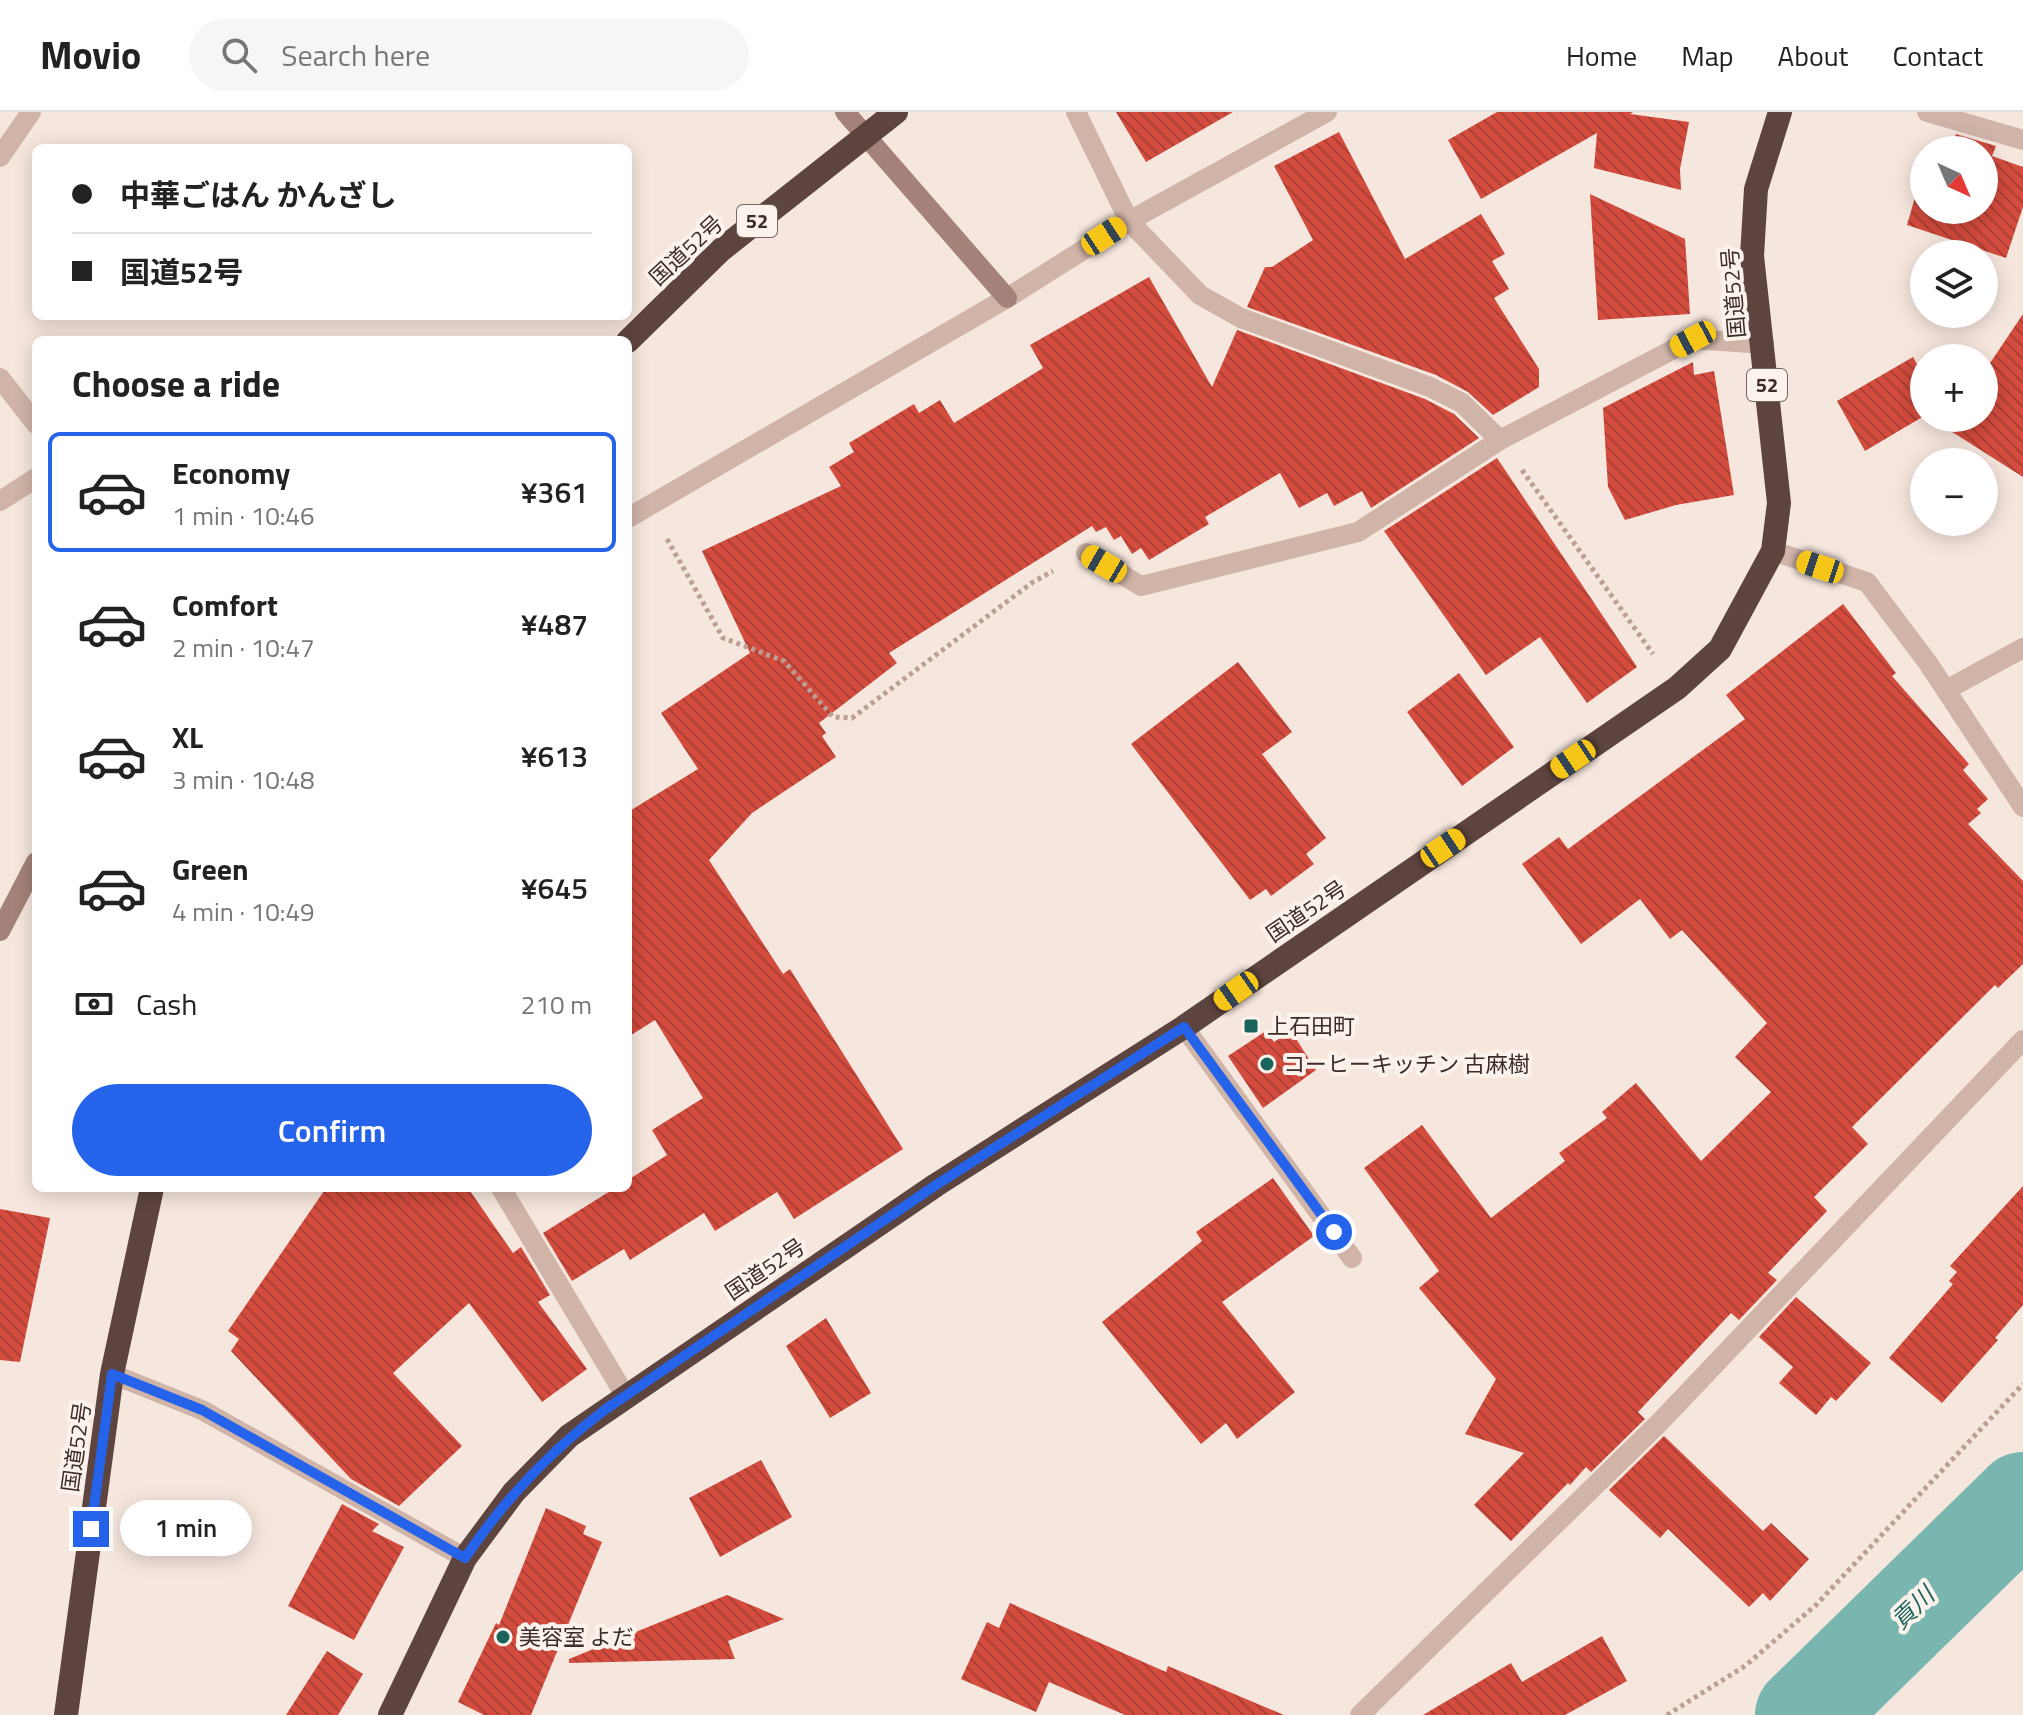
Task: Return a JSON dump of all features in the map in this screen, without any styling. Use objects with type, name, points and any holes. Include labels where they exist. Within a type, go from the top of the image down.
[{"type":"highway","name":"国道52号","points":[[632,337],[721,250],[896,112]]},
{"type":"highway","name":"国道52号","points":[[390,1715],[465,1558],[514,1492],[569,1436],[936,1185],[1184,1027],[1677,688],[1720,649],[1773,551],[1779,503],[1752,256],[1756,189],[1780,112]]},
{"type":"highway","name":"国道52号","points":[[66,1715],[112,1374],[151,1192]]},
{"type":"street","points":[[0,157],[31,112]]},
{"type":"street","points":[[845,112],[1007,298]]},
{"type":"street","points":[[1076,112],[1129,221],[1200,295],[1241,318],[1430,387],[1462,403],[1500,440]]},
{"type":"street","points":[[632,516],[1007,298],[1129,221],[1327,112]]},
{"type":"street","points":[[1927,112],[2023,140]]},
{"type":"street","points":[[1086,553],[1141,586],[1358,532],[1500,440],[1693,339],[1764,344]]},
{"type":"street","points":[[0,378],[32,419]]},
{"type":"street","points":[[0,501],[32,481]]},
{"type":"street","points":[[1773,551],[1867,582],[1946,690],[2023,807]]},
{"type":"street","points":[[1946,690],[2023,648]]},
{"type":"street","points":[[0,931],[32,870]]},
{"type":"street","points":[[1184,1027],[1352,1258]]},
{"type":"street","points":[[1360,1715],[1659,1423],[2023,1040]]},
{"type":"street","points":[[503,1192],[625,1395]]},
{"type":"street","points":[[112,1374],[202,1410],[465,1558]]},
{"type":"path","points":[[1500,440],[1677,688]]},
{"type":"path","points":[[649,507],[723,638],[784,661],[833,717],[852,718],[1033,582],[1086,553]]},
{"type":"path","points":[[1667,1715],[1745,1666],[1816,1605],[2023,1384]]},
{"type":"building","points":[[1116,112],[1233,112],[1146,162]]},
{"type":"building","points":[[1497,112],[1633,112],[1630,114],[1689,122],[1680,169],[1681,190],[1594,168],[1597,133],[1481,199],[1448,140]]},
{"type":"building","points":[[1339,132],[1405,259],[1481,214],[1505,254],[1492,261],[1509,289],[1494,298],[1539,369],[1539,387],[1493,415],[1468,392],[1436,375],[1247,307],[1265,267],[1272,267],[1313,240],[1274,166]]},
{"type":"building","points":[[1998,158],[2023,167],[2023,207],[2006,258],[1998,255],[1998,240],[1952,240],[1907,225],[1910,215],[1910,224],[1998,224]]},
{"type":"building","points":[[1590,194],[1685,239],[1690,314],[1598,320]]},
{"type":"building","points":[[1149,277],[1212,387],[1237,330],[1425,399],[1454,414],[1479,438],[1371,508],[1362,491],[1334,506],[1327,493],[1299,508],[1280,473],[1205,517],[1209,524],[1149,560],[1141,548],[1132,554],[1121,536],[1114,540],[1106,527],[1096,532],[1092,526],[889,653],[897,663],[819,723],[826,733],[822,736],[836,757],[752,813],[709,860],[783,974],[790,969],[903,1149],[794,1219],[777,1192],[715,1231],[704,1213],[630,1260],[624,1249],[572,1281],[543,1233],[609,1192],[632,1192],[632,1177],[667,1155],[652,1130],[703,1098],[655,1020],[632,1034],[632,810],[698,769],[661,713],[750,653],[702,551],[841,486],[829,467],[854,452],[849,443],[914,404],[919,413],[940,400],[954,423],[1043,368],[1030,345]]},
{"type":"building","points":[[2023,314],[2023,477],[1998,461],[1998,448],[1977,448],[1952,432],[1998,432],[1998,351]]},
{"type":"building","points":[[1910,359],[1910,424],[1865,451],[1837,401]]},
{"type":"building","points":[[1693,362],[1694,375],[1714,371],[1734,495],[1676,505],[1625,520],[1608,487],[1603,408]]},
{"type":"building","points":[[1497,458],[1637,667],[1587,703],[1540,637],[1486,675],[1384,531]]},
{"type":"building","points":[[1843,604],[1896,673],[1892,676],[1969,764],[1963,770],[1988,799],[1977,809],[1981,813],[1968,824],[2023,881],[2023,964],[1998,988],[1995,985],[1852,1127],[1868,1144],[1814,1197],[1827,1211],[1768,1273],[1777,1280],[1739,1320],[1731,1313],[1638,1412],[1645,1419],[1591,1472],[1586,1467],[1570,1485],[1568,1483],[1511,1541],[1474,1505],[1524,1453],[1465,1434],[1496,1379],[1419,1288],[1439,1271],[1364,1168],[1422,1125],[1491,1218],[1565,1161],[1559,1153],[1607,1118],[1602,1112],[1636,1083],[1701,1161],[1771,1092],[1735,1057],[1767,1023],[1682,930],[1670,939],[1640,899],[1581,944],[1522,864],[1559,837],[1568,849],[1745,719],[1726,695]]},
{"type":"building","points":[[1238,662],[1292,732],[1262,754],[1326,838],[1306,854],[1314,864],[1271,896],[1266,889],[1250,900],[1131,744]]},
{"type":"building","points":[[1459,673],[1514,747],[1462,786],[1407,712]]},
{"type":"building","points":[[1266,1031],[1274,1042],[1291,1031],[1316,1070],[1263,1108],[1228,1056]]},
{"type":"building","points":[[1273,1178],[1314,1236],[1222,1302],[1295,1392],[1237,1439],[1226,1423],[1201,1444],[1102,1322],[1202,1241],[1196,1232]]},
{"type":"building","points":[[2023,1186],[2023,1305],[1995,1338],[1998,1340],[1942,1403],[1889,1358],[1953,1284],[1949,1281],[1957,1272],[1950,1266]]},
{"type":"building","points":[[323,1192],[471,1192],[513,1253],[521,1247],[550,1295],[538,1302],[587,1369],[542,1402],[469,1303],[393,1373],[462,1446],[399,1506],[351,1479],[231,1351],[239,1339],[228,1331]]},
{"type":"building","points":[[0,1209],[50,1218],[20,1362],[0,1360]]},
{"type":"building","points":[[1796,1297],[1871,1363],[1836,1401],[1831,1397],[1816,1415],[1779,1383],[1793,1367],[1759,1337]]},
{"type":"building","points":[[826,1318],[871,1393],[830,1418],[786,1346]]},
{"type":"building","points":[[1664,1436],[1763,1531],[1771,1523],[1809,1559],[1770,1601],[1763,1593],[1749,1607],[1668,1529],[1660,1538],[1609,1490]]},
{"type":"building","points":[[761,1460],[792,1517],[720,1557],[689,1498]]},
{"type":"building","points":[[342,1504],[379,1524],[372,1531],[404,1547],[354,1640],[288,1606]]},
{"type":"building","points":[[546,1508],[586,1526],[583,1534],[602,1542],[531,1715],[484,1715],[458,1702],[496,1623],[499,1625]]},
{"type":"building","points":[[727,1595],[784,1619],[728,1641],[735,1659],[569,1663],[569,1659]]},
{"type":"building","points":[[1010,1603],[1166,1672],[1168,1666],[1284,1715],[1125,1715],[1049,1682],[1036,1712],[961,1679],[987,1622],[999,1628]]},
{"type":"building","points":[[1602,1636],[1627,1681],[1565,1715],[1423,1715],[1511,1663],[1522,1682]]},
{"type":"building","points":[[327,1651],[363,1674],[338,1715],[286,1715]]},
{"type":"waterway","name":"貢川","points":[[1804,1715],[2023,1501]]},
{"type":"place","name":"上石田町","points":[[1251,1026]]},
{"type":"place","name":"コーヒーキッチン 古麻樹","points":[[1267,1064]]},
{"type":"place","name":"美容室 よだ","points":[[503,1637]]},
{"type":"route","points":[[91,1529],[112,1374],[202,1410],[465,1558],[514,1492],[569,1436],[936,1185],[1184,1027],[1334,1232]]}]
